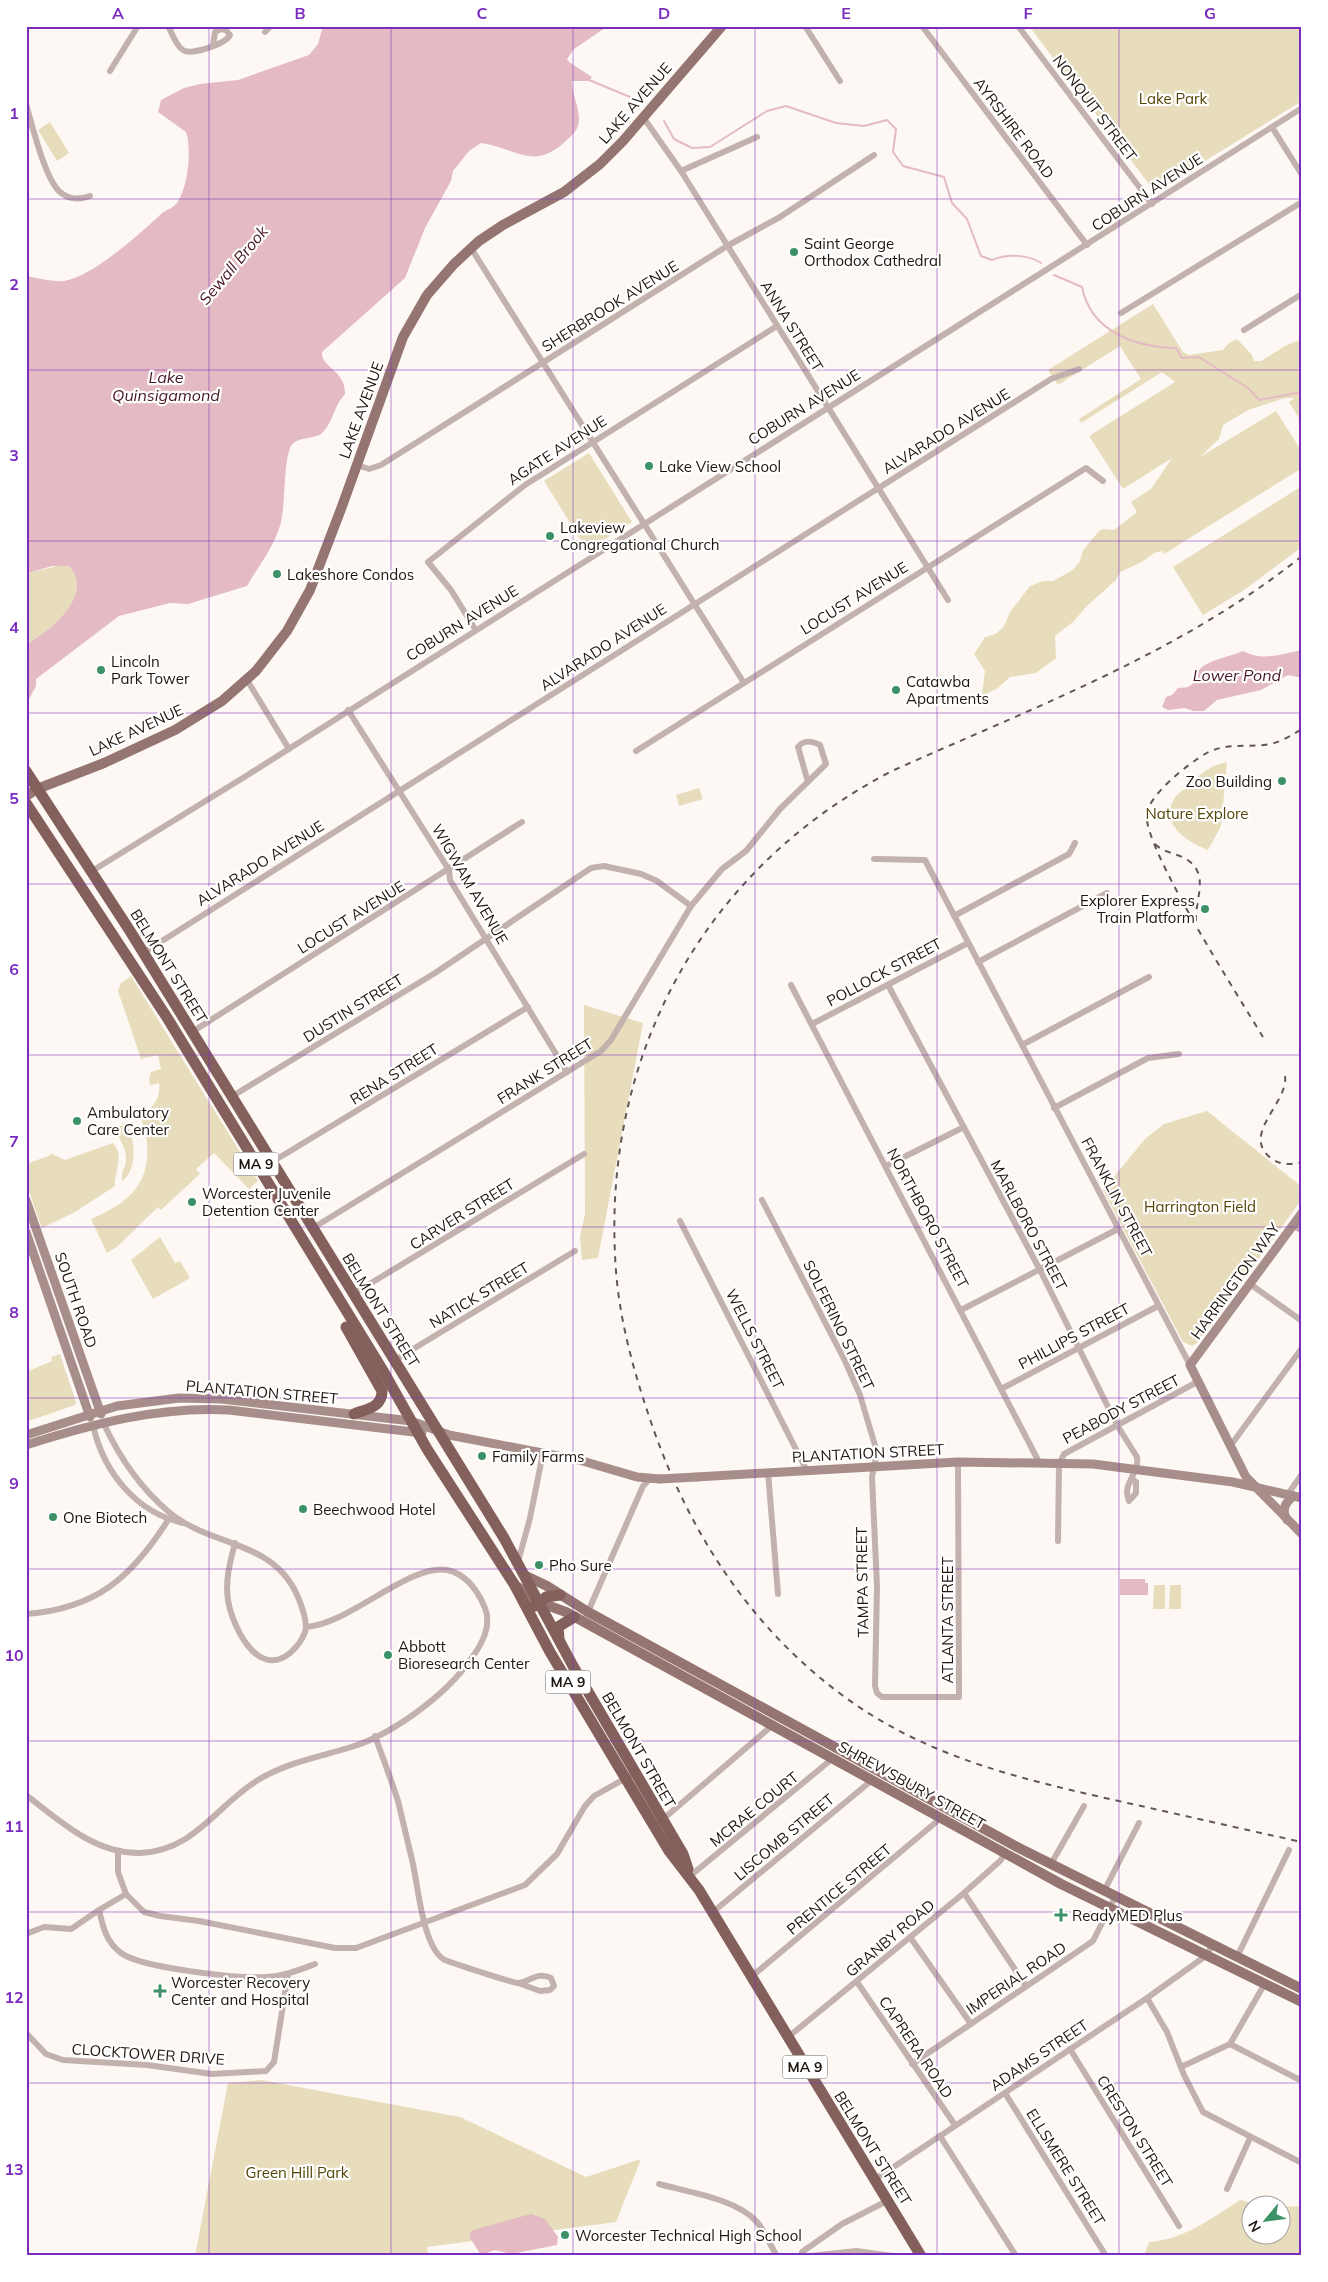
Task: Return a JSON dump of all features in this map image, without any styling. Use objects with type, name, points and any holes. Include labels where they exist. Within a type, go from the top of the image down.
[{"type":"highway","name":"BELMONT STREET","points":[[26,771],[32,789],[92,871],[143,952],[518,1562],[669,1851],[690,1876],[713,1912],[787,2038],[922,2256]]},
{"type":"highway","name":"BELMONT STREET","points":[[26,803],[140,976],[418,1433],[514,1584],[529,1615],[630,1775],[662,1820],[683,1854],[690,1876]]},
{"type":"highway","points":[[321,1272],[323,1290],[382,1391],[382,1398],[376,1405],[354,1414]]},
{"type":"highway","points":[[529,1615],[538,1602],[546,1597],[560,1595]]},
{"type":"highway","points":[[559,1641],[558,1627],[578,1620]]},
{"type":"main road","name":"LAKE AVENUE","points":[[26,796],[32,789],[104,763],[175,730],[213,707],[247,680],[280,641],[302,605],[322,560],[411,321],[433,287],[471,248],[496,229],[537,208],[582,179],[617,148],[722,26]]},
{"type":"main road","name":"SOUTH ROAD","points":[[26,1200],[103,1422]]},
{"type":"main road","name":"HARRINGTON WAY","points":[[1190,1365],[1302,1213]]},
{"type":"main road","name":"SOUTH ROAD","points":[[27,1238],[93,1425]]},
{"type":"main road","name":"FRANKLIN STREET","points":[[1190,1365],[1246,1477],[1253,1487],[1302,1534]]},
{"type":"main road","name":"PLANTATION STREET","points":[[26,1434],[99,1410],[154,1400],[195,1398],[241,1401],[411,1421],[438,1431],[579,1460],[630,1475],[656,1478],[958,1462],[1093,1464],[1253,1487],[1294,1496]]},
{"type":"main road","name":"PLANTATION STREET","points":[[26,1445],[103,1422],[145,1414],[225,1410],[418,1433],[438,1431]]},
{"type":"main road","points":[[1287,1520],[1284,1511],[1285,1505],[1294,1496]]},
{"type":"main road","name":"SHREWSBURY STREET","points":[[526,1576],[588,1612],[1051,1864],[1302,1989]]},
{"type":"main road","name":"SHREWSBURY STREET","points":[[514,1584],[538,1602],[578,1620],[1006,1854],[1110,1908],[1302,2002]]},
{"type":"street","points":[[110,71],[138,26]]},
{"type":"street","points":[[168,26],[184,51],[214,46]]},
{"type":"street","points":[[265,32],[271,26]]},
{"type":"street","points":[[805,26],[840,82]]},
{"type":"street","name":"AYRSHIRE ROAD","points":[[922,26],[1087,245]]},
{"type":"street","name":"NONQUIT STREET","points":[[1018,26],[1152,204]]},
{"type":"street","points":[[26,104],[37,142],[55,186],[62,194],[71,198],[90,196]]},
{"type":"street","name":"COBURN AVENUE","points":[[92,871],[289,749],[475,629],[1302,108]]},
{"type":"street","name":"ANNA STREET","points":[[643,117],[681,171],[948,600]]},
{"type":"street","points":[[1272,127],[1302,175]]},
{"type":"street","points":[[681,171],[757,136]]},
{"type":"street","name":"SHERBROOK AVENUE","points":[[357,465],[369,469],[381,465],[727,246],[780,217],[874,155]]},
{"type":"street","points":[[1120,313],[1302,202]]},
{"type":"street","points":[[471,248],[744,683]]},
{"type":"street","points":[[1244,330],[1302,294]]},
{"type":"street","name":"AGATE AVENUE","points":[[475,629],[451,590],[428,562],[525,484],[777,326]]},
{"type":"street","name":"ALVARADO AVENUE","points":[[143,952],[1051,379],[1080,369]]},
{"type":"street","name":"LOCUST AVENUE","points":[[636,751],[1086,468],[1103,481]]},
{"type":"street","points":[[247,680],[289,749]]},
{"type":"street","name":"WIGWAM AVENUE","points":[[348,710],[448,870],[450,880],[528,1006],[566,1072]]},
{"type":"street","name":"FRANK STREET","points":[[312,1228],[597,1054],[611,1040],[691,906],[722,870],[746,852],[780,809],[808,782],[826,764],[820,745],[813,741],[805,741],[798,746],[808,782]]},
{"type":"street","name":"LOCUST AVENUE","points":[[192,1032],[522,822]]},
{"type":"street","points":[[954,916],[1070,854],[1075,843]]},
{"type":"street","name":"FRANKLIN STREET","points":[[874,859],[925,860],[1190,1365]]},
{"type":"street","name":"DUSTIN STREET","points":[[231,1097],[487,939],[584,872],[595,867],[609,867],[646,876],[657,881],[691,906]]},
{"type":"street","points":[[978,962],[1106,893]]},
{"type":"street","name":"POLLOCK STREET","points":[[812,1024],[968,942]]},
{"type":"street","points":[[1022,1045],[1149,978]]},
{"type":"street","name":"NORTHBORO STREET","points":[[792,985],[1003,1388],[1040,1464]]},
{"type":"street","name":"MARLBORO STREET","points":[[888,985],[1040,1270],[1117,1424],[1137,1457],[1136,1469]]},
{"type":"street","name":"RENA STREET","points":[[272,1162],[528,1006]]},
{"type":"street","points":[[1054,1108],[1148,1058],[1179,1054]]},
{"type":"street","points":[[886,1166],[964,1127]]},
{"type":"street","name":"CARVER STREET","points":[[353,1294],[584,1154]]},
{"type":"street","name":"SOLFERINO STREET","points":[[762,1200],[828,1325],[860,1395],[877,1452],[875,1466]]},
{"type":"street","name":"WELLS STREET","points":[[680,1221],[806,1469]]},
{"type":"street","points":[[1293,1225],[1302,1231]]},
{"type":"street","points":[[961,1310],[1118,1229]]},
{"type":"street","points":[[27,1238],[40,1236]]},
{"type":"street","name":"NATICK STREET","points":[[395,1360],[575,1251]]},
{"type":"street","points":[[1250,1284],[1302,1321]]},
{"type":"street","name":"PHILLIPS STREET","points":[[1003,1388],[1158,1306]]},
{"type":"street","points":[[1231,1445],[1302,1348]]},
{"type":"street","name":"PEABODY STREET","points":[[1059,1464],[1064,1454],[1070,1448],[1198,1382]]},
{"type":"street","points":[[103,1422],[119,1454],[132,1474],[164,1507],[188,1524]]},
{"type":"street","points":[[93,1425],[100,1450],[117,1480],[141,1504],[168,1520],[188,1524],[235,1543],[266,1558],[281,1570],[297,1595],[306,1627],[296,1648],[286,1657],[274,1660],[265,1659],[250,1649],[236,1625],[228,1601],[228,1571],[235,1543]]},
{"type":"street","points":[[518,1562],[530,1518],[542,1453]]},
{"type":"street","name":"ATLANTA STREET","points":[[879,1696],[898,1699],[959,1697],[958,1462]]},
{"type":"street","points":[[1058,1541],[1059,1464]]},
{"type":"street","name":"TAMPA STREET","points":[[875,1466],[872,1484],[877,1586],[875,1686],[879,1696]]},
{"type":"street","points":[[1132,1479],[1136,1469]]},
{"type":"street","points":[[768,1472],[778,1594]]},
{"type":"street","points":[[1294,1496],[1302,1474]]},
{"type":"street","points":[[578,1620],[588,1612],[643,1486],[656,1478]]},
{"type":"street","points":[[26,1614],[45,1613],[74,1606],[109,1588],[133,1568],[158,1537],[168,1520]]},
{"type":"street","points":[[26,1795],[89,1841],[118,1852],[150,1852],[182,1843],[235,1796],[266,1775],[288,1766],[359,1745],[431,1702],[458,1676],[472,1659],[482,1642],[488,1623],[486,1611],[476,1590],[460,1575],[448,1570],[436,1570],[414,1578],[326,1624],[306,1627]]},
{"type":"street","points":[[662,1820],[772,1727],[779,1716]]},
{"type":"street","points":[[375,1736],[398,1803],[426,1924],[435,1948],[444,1959],[518,1983],[540,1990],[550,1990],[554,1986],[551,1978],[543,1976],[518,1983]]},
{"type":"street","name":"MCRAE COURT","points":[[690,1876],[832,1759]]},
{"type":"street","points":[[118,1852],[118,1872],[126,1894],[144,1912],[335,1948],[356,1948],[426,1924],[525,1886],[557,1854],[590,1801],[630,1775]]},
{"type":"street","name":"LISCOMB STREET","points":[[713,1912],[872,1781]]},
{"type":"street","points":[[1051,1864],[1084,1806]]},
{"type":"street","name":"PRENTICE STREET","points":[[751,1977],[941,1818]]},
{"type":"street","points":[[1104,1891],[1138,1823]]},
{"type":"street","points":[[1237,1957],[1290,1850]]},
{"type":"street","name":"GRANBY ROAD","points":[[787,2038],[857,1982],[1006,1854]]},
{"type":"street","points":[[964,1892],[1026,1986]]},
{"type":"street","points":[[26,1934],[44,1927],[71,1929],[126,1894]]},
{"type":"street","name":"IMPERIAL ROAD","points":[[912,2064],[1093,1941],[1115,1897]]},
{"type":"street","points":[[99,1910],[106,1935],[116,1949],[126,1956],[143,1962],[250,1977],[288,1974],[315,1964]]},
{"type":"street","points":[[910,1937],[971,2024]]},
{"type":"street","name":"ADAMS STREET","points":[[874,2180],[1147,1998],[1207,1955],[1212,1945]]},
{"type":"street","name":"CLOCKTOWER DRIVE","points":[[26,2033],[46,2054],[63,2060],[147,2065],[212,2074],[266,2071],[274,2062],[288,1974]]},
{"type":"street","name":"CAPRERA ROAD","points":[[857,1982],[955,2126]]},
{"type":"street","points":[[1181,2067],[1230,2044],[1264,1985]]},
{"type":"street","points":[[1147,1998],[1167,2032],[1181,2067],[1203,2112],[1250,2138],[1302,2163]]},
{"type":"street","points":[[1230,2044],[1302,2081]]},
{"type":"street","name":"CRESTON STREET","points":[[1070,2049],[1179,2226]]},
{"type":"street","name":"ELLSMERE STREET","points":[[1005,2093],[1106,2256]]},
{"type":"street","points":[[940,2136],[1016,2256]]},
{"type":"street","points":[[1227,2189],[1250,2138]]},
{"type":"street","points":[[659,2184],[726,2203],[747,2213],[758,2222],[777,2256]]},
{"type":"street","points":[[802,2256],[802,2252],[842,2224],[887,2201]]},
{"type":"street","points":[[810,2256],[856,2251],[893,2256]]},
{"type":"green space","name":"Lake Park","points":[[1029,26],[1302,26],[1302,101],[1155,192]]},
{"type":"green space","points":[[50,122],[69,153],[57,161],[38,130]]},
{"type":"green space","points":[[1153,304],[1183,352],[1189,355],[1223,350],[1229,343],[1237,339],[1252,355],[1254,361],[1261,361],[1285,346],[1302,339],[1302,423],[1289,402],[1295,398],[1285,398],[1248,410],[1223,425],[1219,439],[1200,457],[1276,411],[1302,452],[1302,468],[1164,554],[1162,551],[1154,553],[1142,562],[1120,572],[1116,580],[1087,606],[1073,622],[1055,636],[1056,658],[1036,673],[1010,677],[998,688],[982,694],[985,671],[974,654],[985,637],[996,634],[1004,626],[1010,612],[1030,586],[1043,581],[1053,581],[1073,570],[1080,561],[1083,550],[1099,531],[1103,529],[1114,530],[1137,512],[1131,502],[1151,489],[1172,458],[1123,489],[1089,436],[1175,382],[1162,372],[1081,423],[1079,419],[1141,379],[1120,346],[1058,385],[1048,370]]},
{"type":"green space","points":[[589,453],[632,522],[587,550],[544,481]]},
{"type":"green space","points":[[1302,486],[1302,547],[1244,590],[1203,615],[1173,567]]},
{"type":"green space","points":[[60,565],[69,566],[76,578],[77,589],[73,601],[57,622],[26,645],[26,574]]},
{"type":"green space","name":"Nature Explore","points":[[1227,762],[1221,826],[1208,850],[1192,843],[1178,831],[1170,817],[1170,808],[1177,795],[1201,774],[1216,765]]},
{"type":"green space","points":[[699,788],[703,799],[679,806],[676,795]]},
{"type":"green space","points":[[131,976],[258,1181],[249,1189],[214,1153],[196,1169],[200,1174],[161,1210],[158,1207],[118,1246],[107,1253],[91,1219],[125,1200],[140,1182],[147,1159],[147,1141],[142,1114],[153,1105],[158,1097],[159,1083],[150,1085],[149,1079],[151,1072],[161,1069],[158,1055],[141,1059],[118,991],[121,983]]},
{"type":"green space","points":[[584,1005],[643,1023],[598,1258],[582,1260],[580,1237],[585,1214]]},
{"type":"green space","name":"Harrington Field","points":[[1207,1111],[1302,1187],[1302,1199],[1197,1343],[1192,1346],[1183,1342],[1103,1190],[1145,1139],[1164,1124]]},
{"type":"green space","points":[[126,1124],[132,1138],[134,1154],[131,1170],[122,1181],[126,1154],[115,1128]]},
{"type":"green space","points":[[113,1143],[119,1158],[115,1186],[75,1212],[42,1228],[26,1183],[26,1164],[51,1155],[50,1153],[65,1160]]},
{"type":"green space","points":[[160,1237],[175,1263],[180,1261],[190,1278],[153,1299],[131,1260]]},
{"type":"green space","points":[[60,1354],[76,1402],[75,1405],[26,1422],[26,1372],[52,1361],[51,1357]]},
{"type":"green space","points":[[1154,1585],[1165,1585],[1165,1609],[1153,1609]]},
{"type":"green space","points":[[1170,1585],[1181,1585],[1181,1609],[1169,1609]]},
{"type":"green space","name":"Green Hill Park","points":[[261,2080],[460,2117],[586,2177],[641,2159],[616,2222],[427,2247],[428,2256],[195,2256],[228,2083]]},
{"type":"green space","points":[[1240,2200],[1240,2244],[1290,2244],[1290,2207],[1302,2206],[1302,2256],[1144,2256],[1149,2242],[1174,2237],[1208,2221]]},
{"type":"water","name":"Lake Quinsigamond","points":[[323,26],[608,26],[574,49],[567,59],[592,77],[589,81],[572,81],[579,122],[572,135],[556,149],[536,156],[526,156],[481,143],[469,151],[453,171],[451,181],[425,228],[405,278],[322,352],[325,362],[342,380],[345,394],[322,433],[315,437],[301,439],[291,446],[288,453],[281,522],[271,547],[247,586],[188,604],[170,603],[119,616],[36,679],[36,686],[26,705],[26,645],[57,621],[73,600],[77,589],[76,577],[69,566],[52,566],[26,574],[26,276],[64,281],[88,272],[116,253],[161,214],[177,203],[184,188],[188,168],[188,140],[186,132],[158,112],[161,100],[184,88],[200,84],[238,80],[309,55],[318,44]]},
{"type":"water","name":"Lower Pond","points":[[1302,650],[1302,678],[1288,675],[1261,690],[1217,700],[1204,711],[1193,711],[1185,708],[1168,710],[1162,707],[1166,697],[1172,695],[1178,688],[1185,688],[1192,684],[1198,671],[1211,662],[1243,651],[1264,657]]},
{"type":"water","points":[[1120,1579],[1145,1579],[1145,1583],[1148,1583],[1148,1595],[1120,1595]]},
{"type":"water","points":[[531,2214],[545,2219],[558,2237],[557,2245],[511,2254],[495,2250],[481,2255],[470,2238],[470,2232],[473,2230]]},
{"type":"waterway","points":[[589,80],[635,99]]},
{"type":"waterway","points":[[664,121],[674,139],[692,148],[710,147],[767,111],[786,106],[836,123],[864,126],[887,120],[896,129],[893,152],[903,166],[944,177],[952,203],[967,219],[981,256],[992,260],[1010,256],[1023,257],[1041,263]]},
{"type":"waterway","points":[[1054,275],[1082,287],[1087,302],[1095,315],[1105,326],[1117,334],[1145,344],[1176,348],[1182,358],[1199,357],[1248,388],[1259,400],[1302,392]]},
{"type":"railway","points":[[1302,556],[1255,591],[1207,622],[1156,650],[1051,701],[892,771],[827,810],[770,857],[721,911],[681,970],[650,1035],[628,1105],[617,1178],[615,1254],[619,1298],[632,1362],[652,1425],[684,1503],[726,1575],[751,1608],[809,1668],[842,1695],[874,1717],[907,1735],[976,1764],[1085,1793],[1302,1842]]},
{"type":"railway","points":[[1263,1037],[1215,959],[1175,888],[1159,856],[1149,830],[1147,813],[1150,805],[1162,789],[1180,772],[1205,754],[1219,748],[1274,743],[1302,729]]},
{"type":"railway","points":[[1155,844],[1186,859],[1194,865],[1198,872],[1200,888],[1196,923]]},
{"type":"railway","points":[[1285,1076],[1280,1097],[1263,1129],[1261,1140],[1263,1150],[1275,1161],[1286,1164],[1302,1162]]},
{"type":"place","name":"Saint George Orthodox Cathedral","points":[[794,252]]},
{"type":"place","name":"Lake View School","points":[[649,466]]},
{"type":"place","name":"Lakeview Congregational Church","points":[[550,536]]},
{"type":"place","name":"Lakeshore Condos","points":[[277,574]]},
{"type":"place","name":"Lincoln Park Tower","points":[[101,670]]},
{"type":"place","name":"Catawba Apartments","points":[[896,690]]},
{"type":"place","name":"Zoo Building","points":[[1282,781]]},
{"type":"place","name":"Explorer Express Train Platform","points":[[1205,909]]},
{"type":"place","name":"Ambulatory Care Center","points":[[77,1121]]},
{"type":"place","name":"Worcester Juvenile Detention Center","points":[[192,1202]]},
{"type":"place","name":"Family Farms","points":[[482,1456]]},
{"type":"place","name":"Beechwood Hotel","points":[[303,1509]]},
{"type":"place","name":"One Biotech","points":[[53,1517]]},
{"type":"place","name":"Pho Sure","points":[[539,1565]]},
{"type":"place","name":"Abbott Bioresearch Center","points":[[388,1655]]},
{"type":"place","name":"ReadyMED Plus","points":[[1061,1915]]},
{"type":"place","name":"Worcester Recovery Center and Hospital","points":[[160,1991]]},
{"type":"place","name":"Worcester Technical High School","points":[[565,2235]]},
{"type":"water label","name":"Sewall Brook","points":[[233,265]]}]
